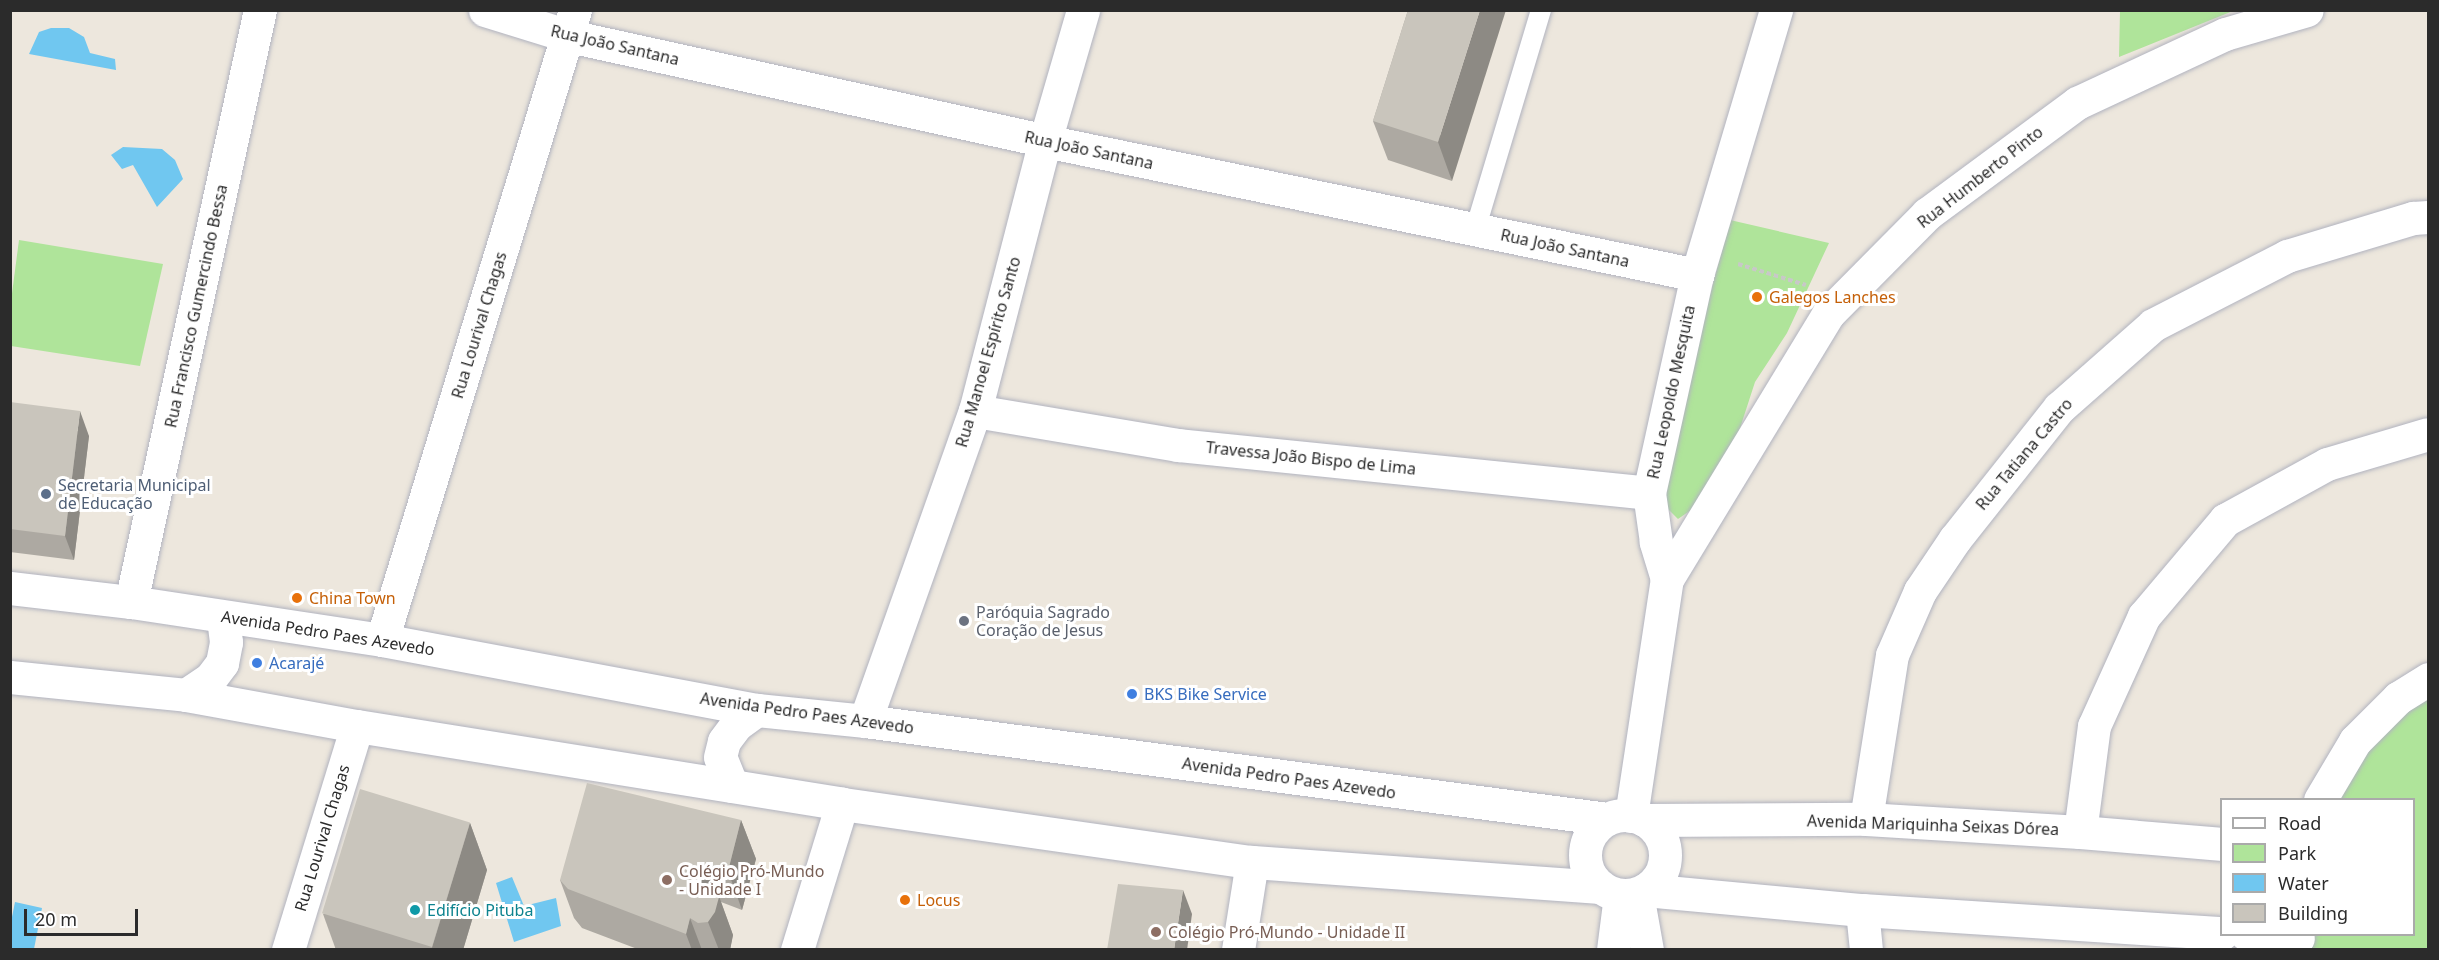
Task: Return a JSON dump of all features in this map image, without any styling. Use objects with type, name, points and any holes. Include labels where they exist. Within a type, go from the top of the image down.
[{"type":"street","name":"Rua Francisco Gumercindo Bessa","points":[[131,603],[260,10]]},
{"type":"street","name":"Rua João Santana","points":[[485,10],[572,23],[1045,141],[1475,230],[1700,265]]},
{"type":"street","name":"Rua Manoel Espírito Santo","points":[[865,722],[975,411],[1045,141],[1083,10]]},
{"type":"street","name":"Rua Leopoldo Mesquita","points":[[1628,818],[1667,579],[1656,542],[1649,493],[1700,265],[1776,10]]},
{"type":"street","name":"Rua Humberto Pinto","points":[[1667,579],[1776,396],[1828,314],[1927,214],[2077,104],[2225,34],[2307,10]]},
{"type":"street","name":"Rua Lourival Chagas","points":[[382,640],[572,23]]},
{"type":"street","name":"Rua Tatiana Castro","points":[[1866,819],[1892,655],[1920,591],[1955,539],[2059,408],[2153,325],[2287,256],[2413,218],[2428,217]]},
{"type":"street","name":"Travessa João Bispo de Lima","points":[[975,411],[1178,445],[1649,493]]},
{"type":"street","points":[[2080,832],[2094,726],[2144,616],[2225,520],[2327,464],[2428,434]]},
{"type":"street","name":"Avenida Pedro Paes Azevedo","points":[[10,588],[131,603],[382,640],[757,710],[1628,818]]},
{"type":"street","points":[[186,695],[210,679],[222,663],[226,642],[223,617]]},
{"type":"street","points":[[10,677],[186,695],[357,726],[842,804],[1252,862],[1862,910],[2077,936],[2220,933]]},
{"type":"street","points":[[2321,798],[2355,741],[2398,698],[2428,679]]},
{"type":"street","points":[[732,786],[720,757],[724,741],[736,725],[757,710]]},
{"type":"street","name":"Rua Lourival Chagas","points":[[288,950],[357,726]]},
{"type":"street","points":[[797,950],[842,804]]},
{"type":"street","name":"Avenida Mariquinha Seixas Dórea","points":[[1628,818],[1866,819],[2080,832],[2220,844]]},
{"type":"street","points":[[1626,891],[1655,882],[1665,861],[1661,837],[1628,818],[1598,826],[1587,846],[1588,868],[1626,891],[1647,950]]},
{"type":"street","points":[[1238,950],[1252,862]]},
{"type":"street","points":[[1613,950],[1626,891]]},
{"type":"street","points":[[1862,910],[1866,950]]},
{"type":"street","points":[[2261,936],[2299,941]]},
{"type":"lane","points":[[1475,230],[1541,10]]},
{"type":"path","points":[[1700,265],[1845,297]]},
{"type":"green space","points":[[2120,10],[2233,11],[2119,57]]},
{"type":"green space","points":[[1730,220],[1829,243],[1787,333],[1755,382],[1720,490],[1678,519],[1666,507],[1666,490],[1705,314]]},
{"type":"green space","points":[[19,240],[163,264],[140,366],[11,346],[11,301]]},
{"type":"green space","points":[[2428,686],[2428,949],[2312,949],[2311,936],[2415,936],[2415,798],[2333,798],[2368,738]]},
{"type":"water","points":[[51,28],[69,28],[84,37],[90,53],[115,59],[116,70],[29,54],[39,32]]},
{"type":"water","points":[[123,147],[162,149],[175,160],[183,179],[157,207],[133,165],[122,169],[111,155]]},
{"type":"water","points":[[512,877],[524,906],[556,898],[561,926],[514,942],[496,883]]},
{"type":"water","points":[[15,902],[42,908],[34,949],[11,949],[11,922]]},
{"type":"building","points":[[1408,10],[1480,10],[1438,142],[1373,121]]},
{"type":"building","name":"Secretaria Municipal de Educação","points":[[10,402],[80,411],[65,536],[10,529]]},
{"type":"building","points":[[587,783],[741,820],[728,871],[707,863],[700,884],[712,888],[719,897],[715,912],[708,922],[698,923],[690,918],[686,934],[568,889],[560,880]]},
{"type":"building","points":[[360,789],[470,823],[432,947],[322,913]]},
{"type":"building","points":[[1118,884],[1183,890],[1174,950],[1107,950]]},
{"type":"place","name":"Galegos Lanches","points":[[1757,297]]},
{"type":"place","name":"Secretaria Municipal de Educação","points":[[46,494]]},
{"type":"place","name":"China Town","points":[[297,598]]},
{"type":"place","name":"Paróquia Sagrado Coração de Jesus","points":[[964,621]]},
{"type":"place","name":"Acarajé","points":[[257,663]]},
{"type":"place","name":"BKS Bike Service","points":[[1132,694]]},
{"type":"place","name":"Colégio Pró-Mundo - Unidade I","points":[[667,880]]},
{"type":"place","name":"Locus","points":[[905,900]]},
{"type":"place","name":"Edifício Pituba","points":[[415,910]]},
{"type":"place","name":"Colégio Pró-Mundo - Unidade II","points":[[1156,932]]}]
